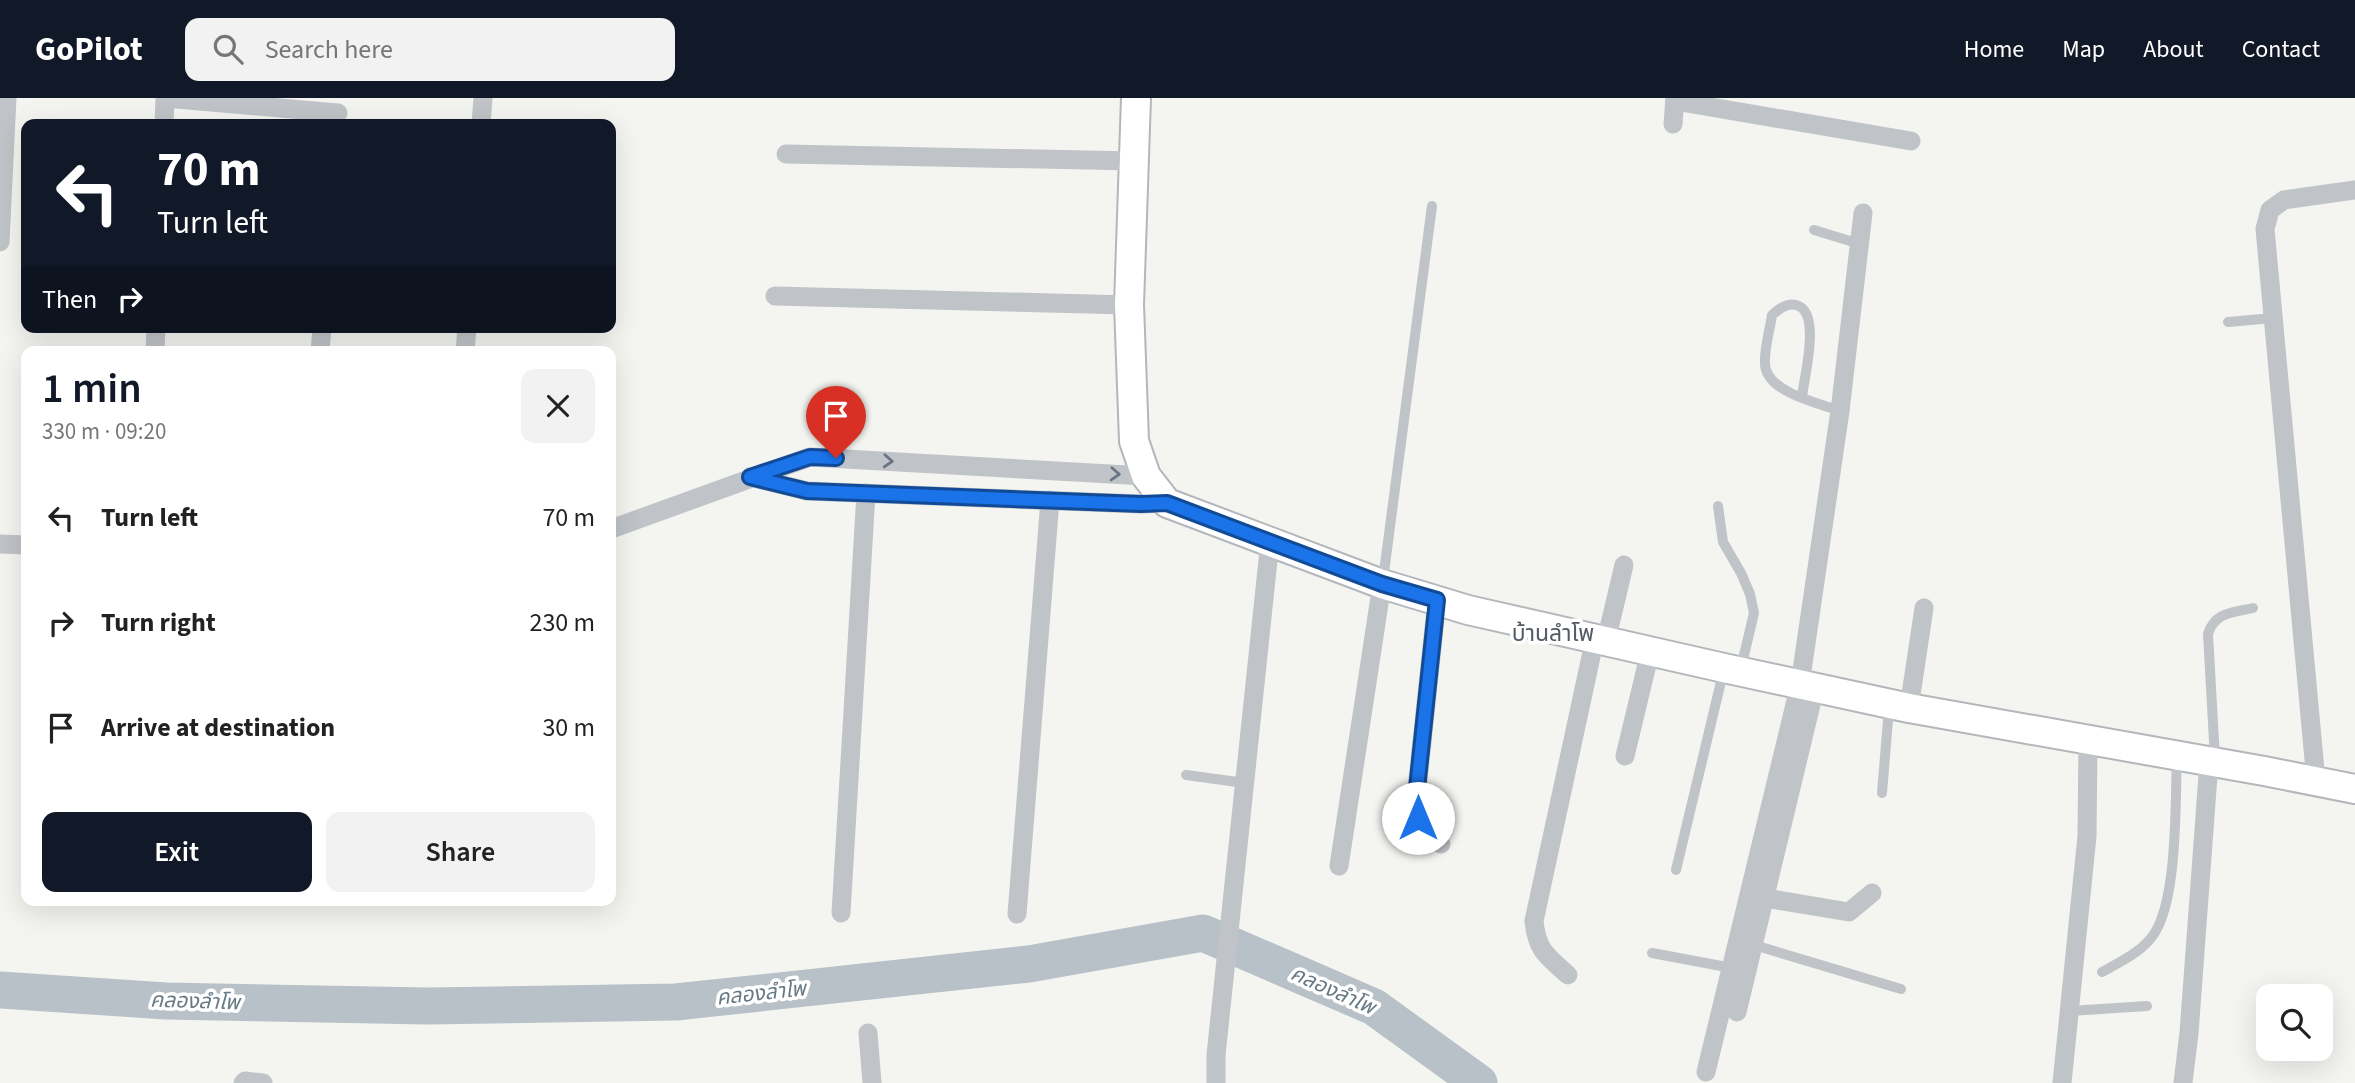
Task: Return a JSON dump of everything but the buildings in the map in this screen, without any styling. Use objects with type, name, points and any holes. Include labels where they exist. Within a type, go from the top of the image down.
[{"type":"street","points":[[0,242],[7,98]]},
{"type":"street","points":[[164,119],[165,98],[338,112]]},
{"type":"street","points":[[481,119],[483,98]]},
{"type":"street","points":[[1136,98],[1129,304],[1134,441],[1146,476],[1167,503]]},
{"type":"street","points":[[1673,124],[1675,99],[1911,141]]},
{"type":"street","points":[[786,155],[1135,161]]},
{"type":"street","points":[[2316,781],[2265,229],[2270,210],[2284,200],[2355,190]]},
{"type":"street","points":[[1737,1012],[1765,898],[1808,686],[1863,214]]},
{"type":"street","points":[[775,296],[1129,304]]},
{"type":"street","points":[[616,527],[810,457],[1146,476]]},
{"type":"street","points":[[750,477],[807,491],[1167,503],[1382,584],[1468,610],[1899,706],[2355,789]]},
{"type":"street","points":[[841,913],[866,493]]},
{"type":"street","points":[[1017,914],[1049,500]]},
{"type":"street","points":[[1216,1083],[1216,1055],[1270,541]]},
{"type":"street","points":[[0,544],[21,545]]},
{"type":"street","points":[[1568,975],[1547,956],[1536,940],[1534,921],[1601,640],[1624,565]]},
{"type":"street","points":[[1339,866],[1382,584]]},
{"type":"street","points":[[1437,600],[1416,798],[1418,818],[1425,832],[1441,844]]},
{"type":"street","points":[[1899,706],[1924,608]]},
{"type":"street","points":[[1625,756],[1650,652]]},
{"type":"street","points":[[1706,1072],[1808,686]]},
{"type":"street","points":[[2062,1083],[2087,836],[2088,741]]},
{"type":"street","points":[[2183,1083],[2212,762]]},
{"type":"street","points":[[1765,898],[1849,912],[1871,893]]},
{"type":"street","points":[[868,1033],[872,1083]]},
{"type":"street","points":[[243,1083],[264,1083]]},
{"type":"lane","points":[[1382,584],[1432,206]]},
{"type":"lane","points":[[1814,230],[1860,244]]},
{"type":"lane","points":[[1802,397],[1811,331],[1810,318],[1805,309],[1794,305],[1782,307],[1772,315],[1765,365],[1769,379],[1780,388],[1802,397],[1840,411]]},
{"type":"lane","points":[[2228,322],[2273,318]]},
{"type":"lane","points":[[1676,870],[1732,670],[1754,613],[1741,573],[1723,542],[1718,506]]},
{"type":"lane","points":[[2212,762],[2208,635],[2217,618],[2253,608]]},
{"type":"lane","points":[[1882,793],[1899,706]]},
{"type":"lane","points":[[2102,972],[2132,955],[2153,935],[2165,913],[2177,757]]},
{"type":"lane","points":[[1186,775],[1245,783]]},
{"type":"lane","points":[[1754,945],[1901,989]]},
{"type":"lane","points":[[1652,953],[1732,968]]},
{"type":"lane","points":[[2070,1011],[2147,1006]]},
{"type":"waterway","name":"คลองลำโพ","points":[[0,990],[166,1001],[427,1006],[676,1002],[1029,964],[1203,933],[1374,1007],[1479,1083]]},
{"type":"district","name":"บ้านลำโพ","points":[[1553,633]]},
{"type":"route","points":[[836,458],[810,457],[750,477],[807,491],[1167,503],[1382,584],[1437,600],[1416,798],[1418,818]]}]
